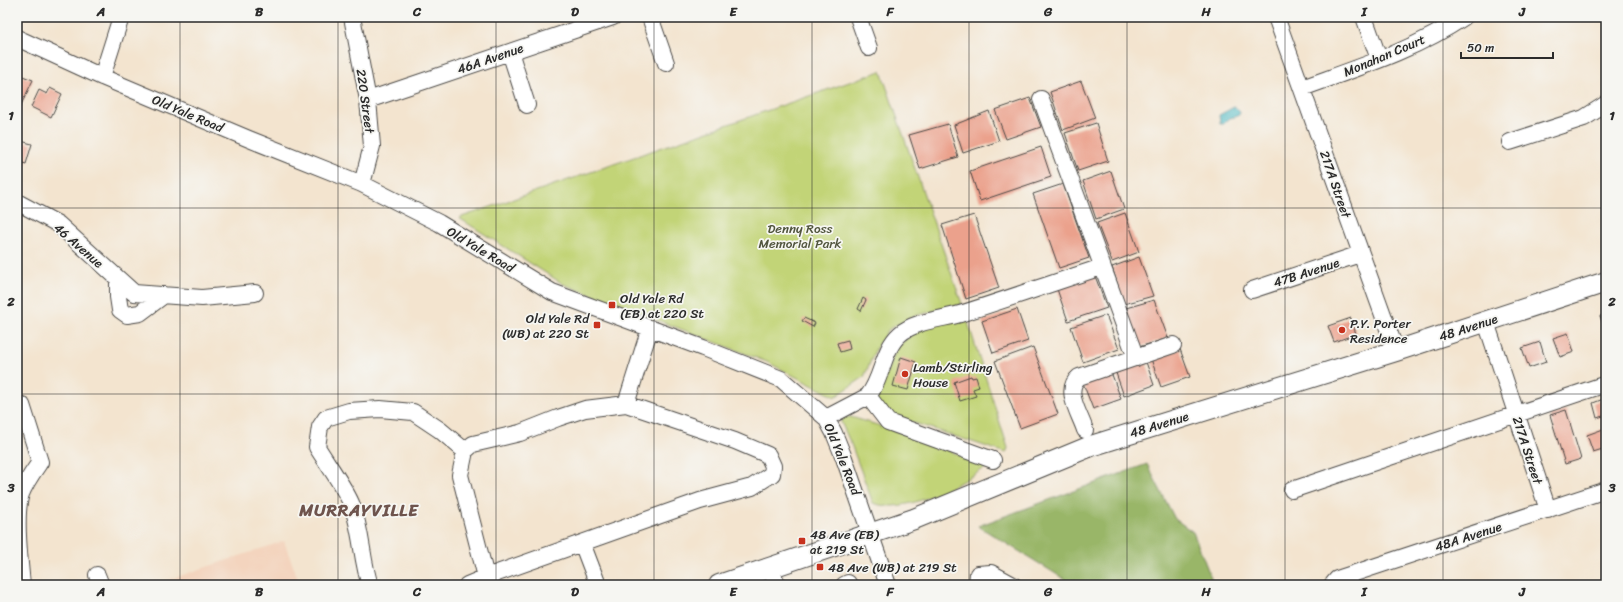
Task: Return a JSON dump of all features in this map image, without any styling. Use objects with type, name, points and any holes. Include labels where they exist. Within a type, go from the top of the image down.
[{"type":"main road","name":"48 Avenue","points":[[719,585],[773,576],[871,533],[914,519],[1091,446],[1396,351],[1606,282]]},
{"type":"street","points":[[102,77],[121,17]]},
{"type":"street","name":"220 Street","points":[[352,17],[368,100],[372,146],[362,184]]},
{"type":"street","name":"46A Avenue","points":[[368,100],[613,17]]},
{"type":"street","points":[[650,17],[666,63]]},
{"type":"street","points":[[858,17],[869,48]]},
{"type":"street","name":"217A Street","points":[[1276,17],[1396,351]]},
{"type":"street","points":[[1364,17],[1379,59]]},
{"type":"street","name":"Monahan Court","points":[[1302,88],[1402,51],[1464,17]]},
{"type":"street","name":"Old Yale Road","points":[[17,38],[102,77],[362,184],[439,224],[552,292],[781,379],[826,418],[844,458],[888,585]]},
{"type":"street","points":[[510,52],[527,105]]},
{"type":"street","points":[[1041,99],[1136,358]]},
{"type":"street","points":[[1510,142],[1584,118],[1606,104]]},
{"type":"street","name":"46 Avenue","points":[[17,202],[58,224],[134,293],[202,298],[255,293]]},
{"type":"street","name":"47B Avenue","points":[[1252,290],[1360,254]]},
{"type":"street","points":[[826,418],[868,396],[872,391],[894,341],[900,334],[910,328],[959,314],[1102,267]]},
{"type":"street","points":[[118,279],[120,310],[128,315],[140,313],[164,295]]},
{"type":"street","name":"217A Street","points":[[1486,322],[1548,510]]},
{"type":"street","points":[[626,404],[650,328]]},
{"type":"street","points":[[1086,430],[1071,392],[1072,385],[1075,380],[1079,377],[1173,345]]},
{"type":"street","points":[[1292,490],[1606,384]]},
{"type":"street","points":[[868,396],[888,422],[993,460]]},
{"type":"street","points":[[467,585],[700,501],[752,487],[772,474],[773,466],[768,455],[735,441],[626,404],[578,412],[520,433],[473,444],[465,451],[460,476],[486,577]]},
{"type":"street","points":[[22,405],[40,462],[28,480],[19,498],[19,546],[22,585]]},
{"type":"street","points":[[370,585],[365,570],[361,540],[351,504],[317,448],[320,428],[326,418],[349,411],[380,409],[414,412],[440,430],[465,451]]},
{"type":"street","name":"48A Avenue","points":[[1332,585],[1337,579],[1606,490]]},
{"type":"street","points":[[577,545],[587,585]]},
{"type":"street","points":[[577,545],[598,585]]},
{"type":"street","points":[[977,585],[978,574],[991,573],[1013,585]]},
{"type":"shaded area","points":[[284,541],[300,585],[153,585]]},
{"type":"green space","name":"Denny Ross Memorial Park","points":[[881,71],[962,304],[914,316],[889,329],[876,348],[864,377],[835,397],[767,362],[563,284],[459,218]]},
{"type":"green space","points":[[966,316],[1008,448],[1006,453],[872,409],[897,347],[918,329]]},
{"type":"green space","points":[[844,417],[851,417],[917,437],[987,467],[962,482],[916,502],[886,506],[873,503],[851,444],[841,422]]},
{"type":"green space","points":[[1147,464],[1175,519],[1193,532],[1214,585],[1074,585],[978,526]]},
{"type":"water","points":[[1234,107],[1239,110],[1240,113],[1238,116],[1230,118],[1224,124],[1220,124],[1219,115]]},
{"type":"building","points":[[20,75],[33,80],[20,107],[17,105],[17,79]]},
{"type":"building","points":[[1081,81],[1095,118],[1063,130],[1050,92]]},
{"type":"building","points":[[50,88],[62,94],[51,117],[31,107],[39,90],[47,94]]},
{"type":"building","points":[[1030,98],[1041,127],[1006,139],[995,110]]},
{"type":"building","points":[[989,111],[999,141],[963,153],[954,125]]},
{"type":"building","points":[[1096,123],[1108,161],[1078,171],[1065,133]]},
{"type":"building","points":[[948,124],[958,157],[920,169],[909,135]]},
{"type":"building","points":[[17,140],[32,144],[26,164],[17,161]]},
{"type":"building","points":[[1041,147],[1051,177],[980,201],[970,171]]},
{"type":"building","points":[[1111,171],[1124,209],[1096,219],[1083,181]]},
{"type":"building","points":[[1063,184],[1089,258],[1059,268],[1033,194]]},
{"type":"building","points":[[1125,213],[1139,252],[1112,262],[1097,223]]},
{"type":"building","points":[[974,215],[999,288],[966,299],[942,225]]},
{"type":"building","points":[[1139,257],[1153,296],[1124,304],[1112,267]]},
{"type":"building","points":[[1095,276],[1107,308],[1068,321],[1057,289]]},
{"type":"building","points":[[863,298],[866,300],[861,311],[858,309]]},
{"type":"building","points":[[1154,300],[1168,338],[1139,347],[1126,308]]},
{"type":"building","points":[[1017,309],[1028,341],[993,353],[982,321]]},
{"type":"building","points":[[1606,314],[1606,334],[1600,316]]},
{"type":"building","points":[[1106,315],[1119,349],[1083,362],[1071,327]]},
{"type":"building","points":[[804,318],[815,323],[813,327],[802,321]]},
{"type":"building","name":"P.Y. Porter Residence","points":[[1351,318],[1356,334],[1334,342],[1328,326]]},
{"type":"building","points":[[1568,333],[1574,352],[1560,357],[1553,338]]},
{"type":"building","points":[[848,340],[850,349],[840,352],[837,343]]},
{"type":"building","points":[[1540,342],[1546,362],[1529,368],[1522,348]]},
{"type":"building","points":[[1033,347],[1058,414],[1020,428],[995,361]]},
{"type":"building","points":[[1180,349],[1190,377],[1161,387],[1151,359]]},
{"type":"building","name":"Lamb/Stirling House","points":[[901,357],[916,362],[908,390],[893,386]]},
{"type":"building","points":[[1146,362],[1154,385],[1124,396],[1116,373]]},
{"type":"building","points":[[1111,372],[1121,399],[1093,409],[1083,383]]},
{"type":"building","points":[[971,376],[972,378],[976,377],[979,387],[973,389],[976,396],[960,401],[954,382]]},
{"type":"building","points":[[1606,398],[1606,415],[1597,418],[1593,403]]},
{"type":"building","points":[[1566,410],[1581,459],[1565,464],[1550,415]]},
{"type":"building","points":[[1606,428],[1606,448],[1593,452],[1587,435]]},
{"type":"place","name":"Old Yale Rd (EB) at 220 St","points":[[612,305]]},
{"type":"place","name":"Old Yale Rd (WB) at 220 St","points":[[597,325]]},
{"type":"place","name":"P.Y. Porter Residence","points":[[1342,330]]},
{"type":"place","name":"Lamb/Stirling House","points":[[905,374]]},
{"type":"place","name":"48 Ave (EB) at 219 St","points":[[802,541]]},
{"type":"place","name":"48 Ave (WB) at 219 St","points":[[820,567]]},
{"type":"district","name":"MURRAYVILLE","points":[[359,510]]}]
